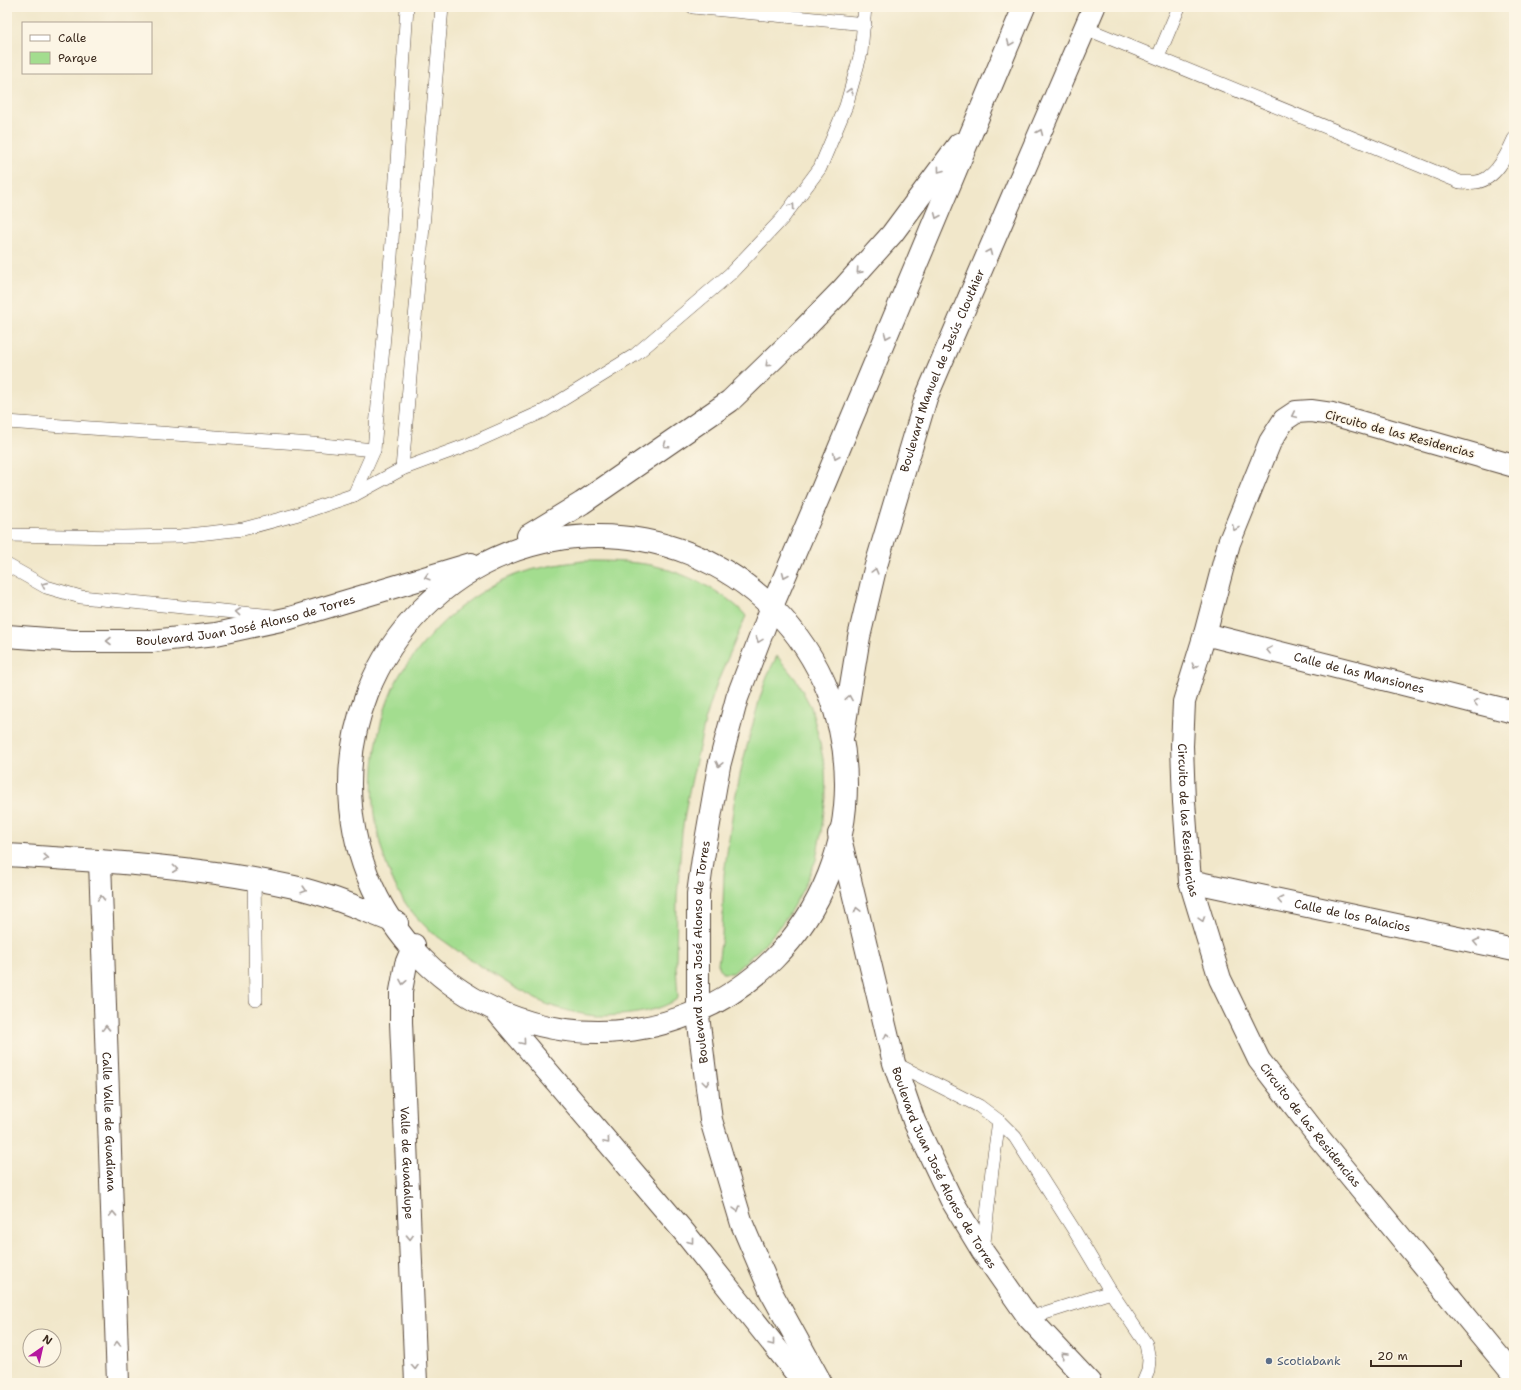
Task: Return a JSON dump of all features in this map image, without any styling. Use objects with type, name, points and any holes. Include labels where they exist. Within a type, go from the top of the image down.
[{"type":"main road","points":[[773,604],[980,116],[1024,7]]},
{"type":"main road","name":"Boulevard Manuel de Jesús Clouthier","points":[[841,751],[860,630],[876,569],[926,398],[1094,7]]},
{"type":"main road","points":[[505,550],[559,535],[613,536],[667,546],[718,568],[773,604],[810,652],[826,681],[832,699],[841,751],[842,778],[838,828],[829,867],[822,888],[791,940],[761,978],[742,998],[723,1010],[698,1016],[670,1026],[642,1032],[604,1035],[567,1033],[534,1025],[514,1017],[458,984],[434,966],[414,945],[397,923],[363,864],[350,801],[348,766],[356,725],[368,690],[392,649],[412,622],[446,589],[478,562],[505,550],[582,503],[730,401],[840,292],[892,234],[980,116]]},
{"type":"main road","name":"Circuito de las Residencias","points":[[1514,466],[1332,414],[1311,411],[1296,412],[1284,420],[1270,442],[1229,543],[1205,634],[1184,702],[1182,753],[1190,881],[1220,979],[1259,1060],[1320,1139],[1514,1375]]},
{"type":"main road","name":"Boulevard Juan José Alonso de Torres","points":[[7,636],[74,641],[152,641],[216,634],[290,618],[478,562]]},
{"type":"main road","name":"Boulevard Juan José Alonso de Torres","points":[[773,604],[737,698],[712,798],[698,894],[698,1016],[711,1120],[742,1224],[771,1292],[821,1383]]},
{"type":"main road","name":"Calle de las Mansiones","points":[[1205,634],[1514,712]]},
{"type":"main road","name":"Boulevard Juan José Alonso de Torres","points":[[838,828],[894,1063],[914,1121],[951,1199],[983,1252],[1029,1318],[1090,1383]]},
{"type":"main road","points":[[7,855],[100,861],[190,870],[254,879],[295,888],[343,902],[397,923]]},
{"type":"main road","name":"Calle Valle de Guadiana","points":[[100,861],[118,1383]]},
{"type":"main road","name":"Calle de los Palacios","points":[[1190,881],[1514,950]]},
{"type":"main road","name":"Valle de Guadalupe","points":[[414,945],[406,964],[402,985],[401,1022],[416,1383]]},
{"type":"main road","points":[[489,1002],[684,1232],[804,1383]]},
{"type":"lane","points":[[354,495],[374,450],[391,256],[407,7]]},
{"type":"lane","points":[[402,469],[442,7]]},
{"type":"lane","points":[[693,7],[864,24]]},
{"type":"lane","points":[[7,535],[122,537],[180,536],[243,529],[295,515],[354,495],[402,469],[470,444],[544,411],[619,365],[635,355],[730,274],[782,219],[820,168],[846,106],[861,53],[865,7]]},
{"type":"lane","points":[[1158,58],[1179,7]]},
{"type":"lane","points":[[1085,28],[1460,182],[1477,182],[1490,177],[1500,165],[1514,139]]},
{"type":"lane","points":[[7,422],[312,444],[374,450]]},
{"type":"lane","points":[[7,565],[46,587],[81,597],[290,618]]},
{"type":"lane","points":[[254,879],[256,1000]]},
{"type":"lane","points":[[894,1063],[979,1106],[1015,1137],[1111,1292],[1146,1344],[1149,1360],[1148,1371],[1142,1383]]},
{"type":"lane","points":[[983,1252],[999,1122]]},
{"type":"lane","points":[[1029,1318],[1111,1292]]},
{"type":"green space","points":[[583,561],[651,565],[675,572],[689,577],[715,591],[738,607],[746,616],[717,683],[705,721],[688,796],[682,832],[677,898],[676,966],[678,998],[661,1007],[639,1013],[596,1016],[570,1011],[541,1002],[476,963],[430,931],[406,904],[389,871],[380,844],[375,816],[373,786],[375,757],[380,729],[388,701],[399,676],[421,646],[449,616],[482,592],[504,580],[537,568]]},
{"type":"green space","points":[[777,656],[797,681],[811,707],[819,739],[825,769],[826,798],[821,832],[816,860],[803,889],[787,917],[765,944],[733,973],[722,973],[718,964],[722,936],[724,874],[734,803],[743,761],[759,701],[767,676]]},
{"type":"place","name":"Scotiabank","points":[[1269,1361]]}]
